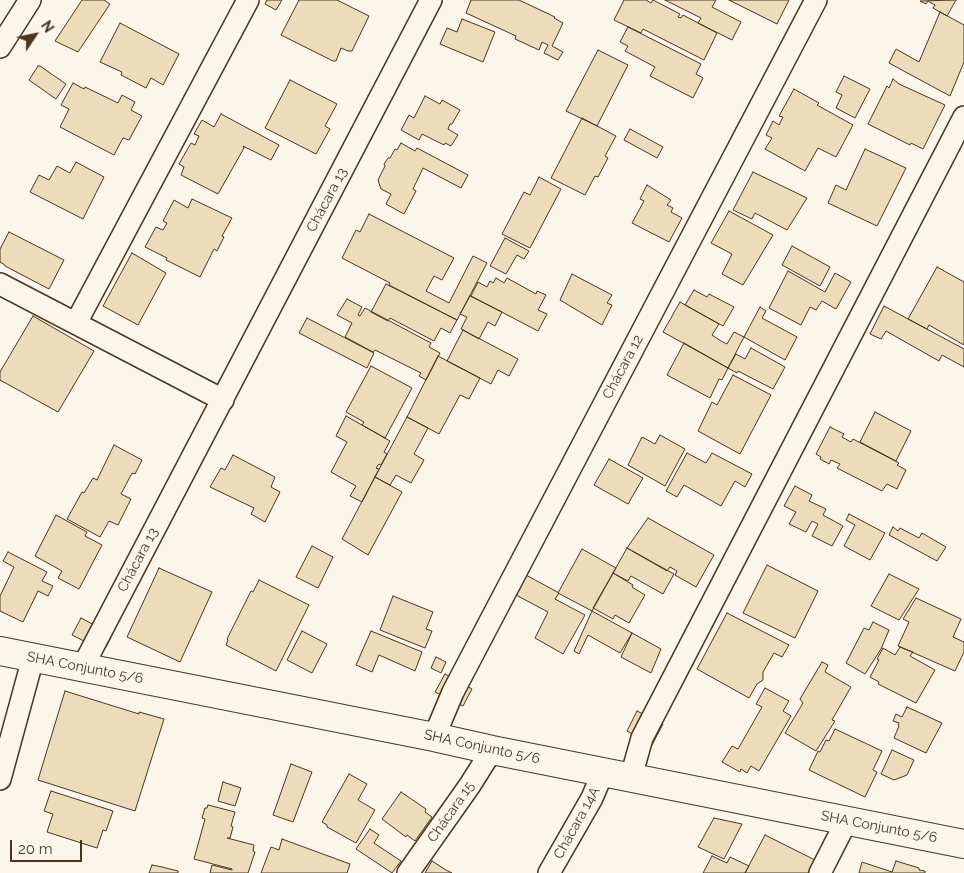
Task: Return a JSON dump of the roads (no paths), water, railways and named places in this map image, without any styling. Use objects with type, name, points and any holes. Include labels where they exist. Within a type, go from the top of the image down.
[{"type":"street","points":[[0,47],[30,0]]},
{"type":"street","points":[[76,323],[248,0]]},
{"type":"street","name":"Chácara 13","points":[[82,668],[432,0]]},
{"type":"street","name":"Chácara 12","points":[[434,737],[457,683],[816,0]]},
{"type":"street","points":[[631,778],[642,738],[964,117]]},
{"type":"street","points":[[0,284],[223,400]]},
{"type":"street","name":"SHA Conjunto 5/6","points":[[0,651],[964,844]]},
{"type":"street","points":[[0,779],[33,658]]},
{"type":"street","name":"Chácara 15","points":[[408,873],[470,785],[492,750]]},
{"type":"street","name":"Chácara 14A","points":[[549,873],[592,798],[604,772]]},
{"type":"street","points":[[820,873],[847,820]]}]
